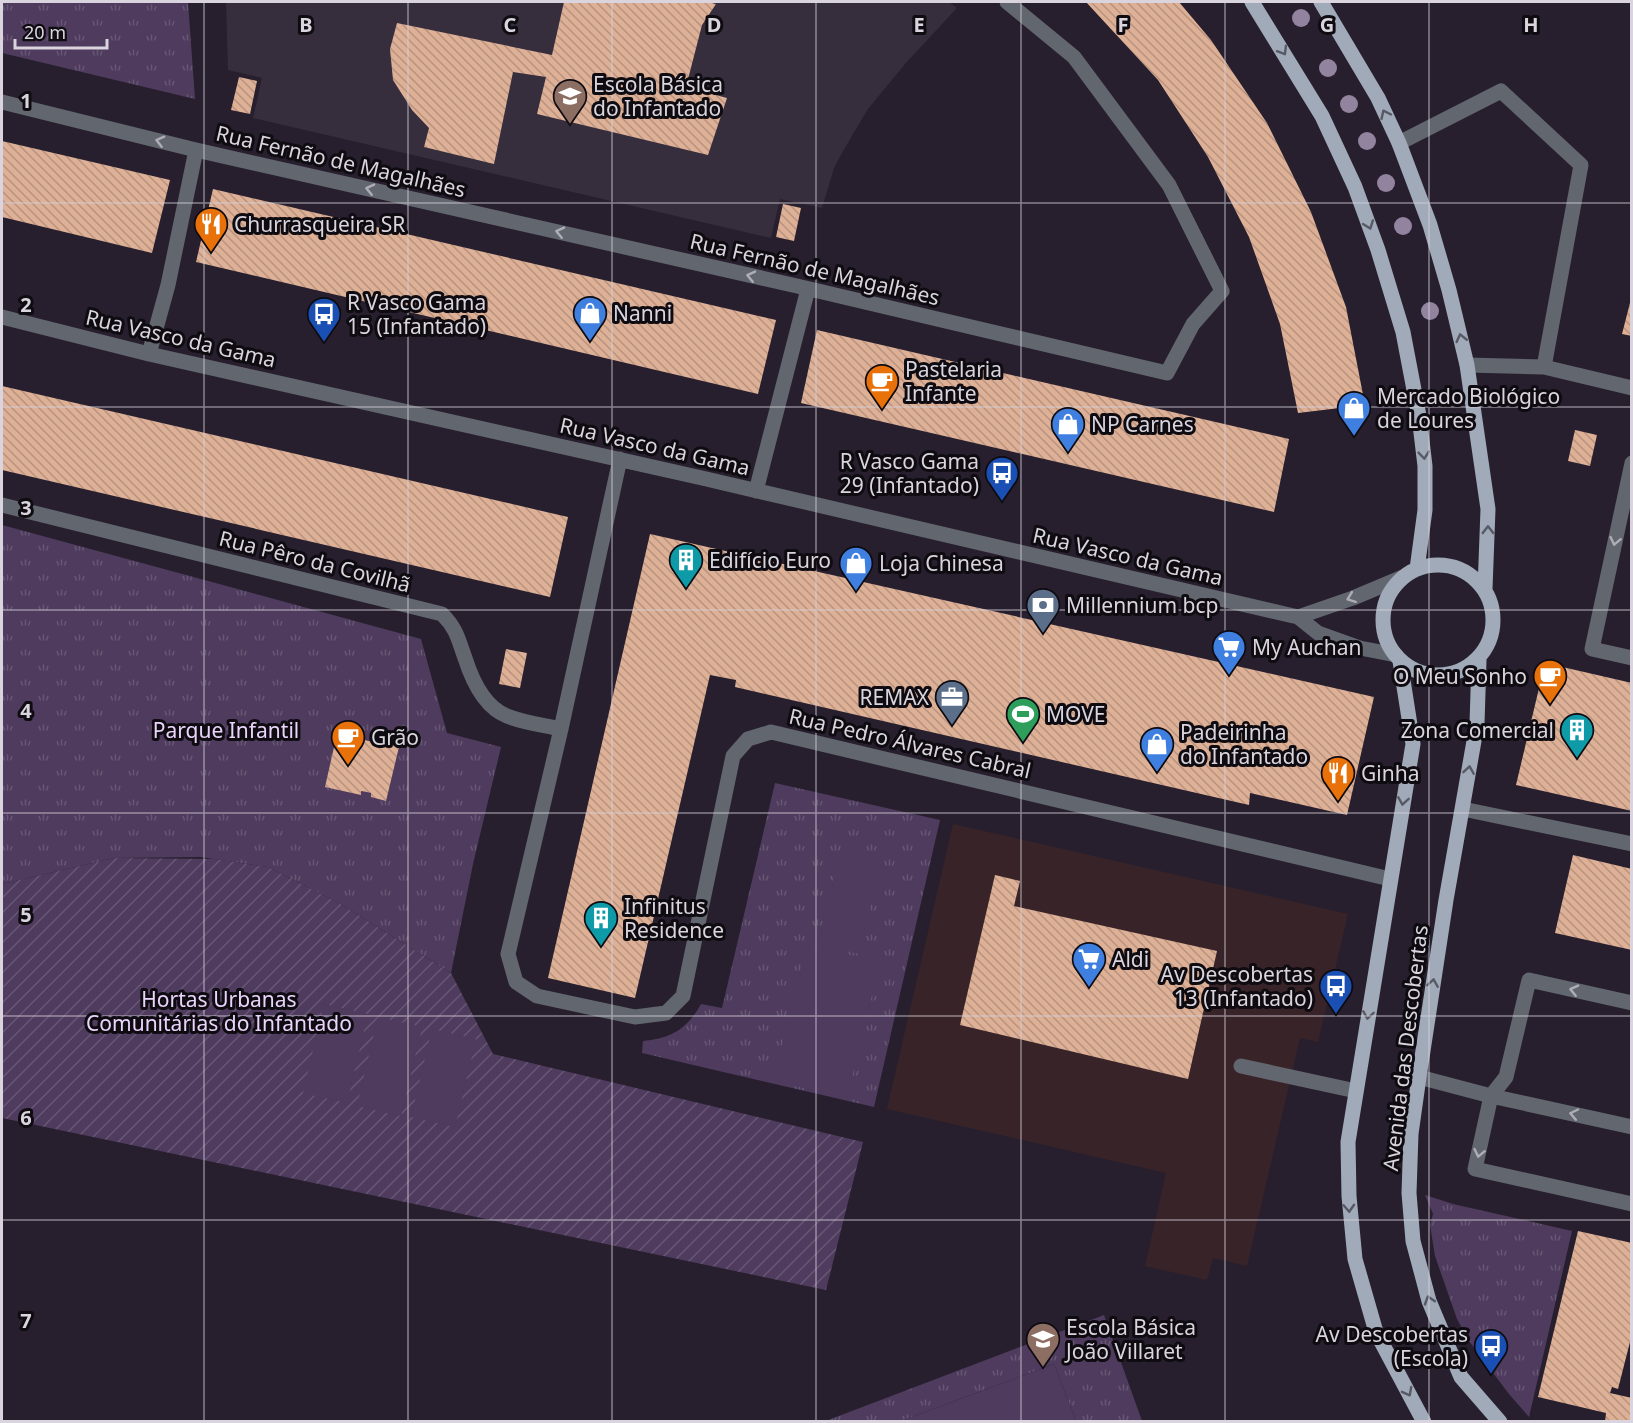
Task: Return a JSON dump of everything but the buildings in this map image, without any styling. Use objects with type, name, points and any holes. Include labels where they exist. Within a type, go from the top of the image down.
[{"type":"main road","points":[[1252,2],[1322,117],[1350,177],[1378,250],[1403,332],[1419,416],[1425,466],[1425,510],[1417,568]]},
{"type":"main road","points":[[1321,2],[1378,98],[1399,143],[1430,225],[1467,364],[1488,509],[1485,589],[1494,615],[1494,626],[1488,646],[1479,660],[1463,670],[1439,676],[1420,673],[1398,658],[1389,646],[1382,623],[1384,604],[1391,590],[1404,576],[1417,568],[1433,564],[1454,566],[1471,574],[1485,589]]},
{"type":"main road","name":"Avenida das Descobertas","points":[[1398,658],[1413,744],[1348,1142],[1349,1207],[1355,1259],[1376,1332],[1424,1422]]},
{"type":"main road","name":"Avenida das Descobertas","points":[[1479,660],[1477,724],[1446,900],[1419,1077],[1411,1134],[1409,1194],[1413,1241],[1429,1301],[1461,1377],[1500,1422]]},
{"type":"street","name":"Rua Fernão de Magalhães","points":[[2,102],[196,150],[1167,373],[1193,324],[1222,291],[1169,185],[1074,57],[1007,2]]},
{"type":"street","points":[[1399,143],[1501,91],[1581,165],[1544,367]]},
{"type":"street","points":[[149,354],[168,285],[196,150]]},
{"type":"street","points":[[756,491],[808,289]]},
{"type":"street","name":"Rua Vasco da Gama","points":[[2,317],[149,354],[620,459],[1298,617],[1318,633],[1398,658]]},
{"type":"street","points":[[1467,364],[1544,367],[1632,388]]},
{"type":"street","name":"Rua Pedro Álvares Cabral","points":[[620,459],[561,729],[508,954],[516,982],[537,996],[635,1017],[666,1013],[683,996],[733,756],[748,739],[771,732],[1390,879]]},
{"type":"street","points":[[1632,463],[1592,649],[1632,658]]},
{"type":"street","name":"Rua Pêro da Covilhã","points":[[2,505],[442,614],[452,624],[458,636],[471,679],[497,711],[508,717],[561,729]]},
{"type":"street","points":[[1298,617],[1353,598],[1404,576]]},
{"type":"street","points":[[1463,809],[1632,844]]},
{"type":"street","points":[[1632,1003],[1529,980],[1506,1077],[1491,1096],[1475,1169],[1632,1204]]},
{"type":"street","points":[[1241,1066],[1356,1091]]},
{"type":"street","points":[[1419,1077],[1491,1096],[1632,1127]]},
{"type":"shaded area","name":"Escola Básica do Infantado","points":[[226,2],[949,2],[957,8],[905,64],[868,109],[834,168],[822,208],[780,199],[771,238],[253,118],[262,78],[228,70]]},
{"type":"shaded area","points":[[953,824],[1348,914],[1318,1042],[1300,1038],[1247,1266],[1213,1258],[1207,1280],[1145,1266],[1166,1173],[887,1109]]},
{"type":"green space","points":[[2,2],[188,2],[195,99],[2,53]]},
{"type":"green space","name":"Parque Infantil","points":[[2,525],[421,639],[447,733],[501,747],[473,864],[451,973],[339,903],[268,867],[200,857],[114,858],[2,884]]},
{"type":"green space","points":[[775,783],[940,820],[874,1107],[642,1053],[643,1041],[662,1038],[678,1031],[690,1020],[701,1004],[722,1008]]},
{"type":"green space","points":[[840,855],[881,865],[859,954],[818,944]]},
{"type":"green space","name":"Hortas Urbanas Comunitárias do Infantado","points":[[114,858],[214,859],[268,867],[339,903],[451,973],[493,1054],[863,1142],[826,1290],[2,1118],[2,884]]},
{"type":"green space","points":[[807,945],[880,962],[847,1098],[774,1081]]},
{"type":"green space","points":[[324,1004],[368,1014],[347,1103],[303,1093]]},
{"type":"green space","points":[[378,1017],[422,1027],[401,1116],[357,1106]]},
{"type":"green space","points":[[432,1029],[476,1039],[455,1127],[411,1117]]},
{"type":"green space","points":[[1425,1195],[1453,1204],[1572,1231],[1529,1417],[1469,1341],[1457,1319],[1435,1256],[1430,1225],[1433,1214]]},
{"type":"green space","name":"Escola Básica João Villaret","points":[[1104,1315],[1142,1421],[1076,1421],[1054,1364],[901,1421],[823,1422]]},
{"type":"green space","points":[[1054,1364],[1076,1421],[901,1421]]},
{"type":"place","name":"Escola Básica do Infantado","points":[[570,125]]},
{"type":"place","name":"Churrasqueira SR","points":[[211,253]]},
{"type":"place","name":"Nanni","points":[[590,342]]},
{"type":"place","name":"R Vasco Gama 15 (Infantado)","points":[[324,343]]},
{"type":"place","name":"Pastelaria Infante","points":[[882,410]]},
{"type":"place","name":"Mercado Biológico de Loures","points":[[1354,437]]},
{"type":"place","name":"NP Carnes","points":[[1068,453]]},
{"type":"place","name":"R Vasco Gama 29 (Infantado)","points":[[1002,502]]},
{"type":"place","name":"Edifício Euro","points":[[686,589]]},
{"type":"place","name":"Loja Chinesa","points":[[856,592]]},
{"type":"place","name":"Millennium bcp","points":[[1043,634]]},
{"type":"place","name":"My Auchan","points":[[1229,676]]},
{"type":"place","name":"O Meu Sonho","points":[[1550,705]]},
{"type":"place","name":"REMAX","points":[[952,726]]},
{"type":"place","name":"MOVE","points":[[1023,743]]},
{"type":"place","name":"Zona Comercial","points":[[1577,759]]},
{"type":"place","name":"Grão","points":[[348,766]]},
{"type":"place","name":"Padeirinha do Infantado","points":[[1157,773]]},
{"type":"place","name":"Ginha","points":[[1338,802]]},
{"type":"place","name":"Infinitus Residence","points":[[601,947]]},
{"type":"place","name":"Aldi","points":[[1089,988]]},
{"type":"place","name":"Av Descobertas 13 (Infantado)","points":[[1336,1015]]},
{"type":"place","name":"Escola Básica João Villaret","points":[[1043,1368]]},
{"type":"place","name":"Av Descobertas (Escola)","points":[[1491,1375]]}]
